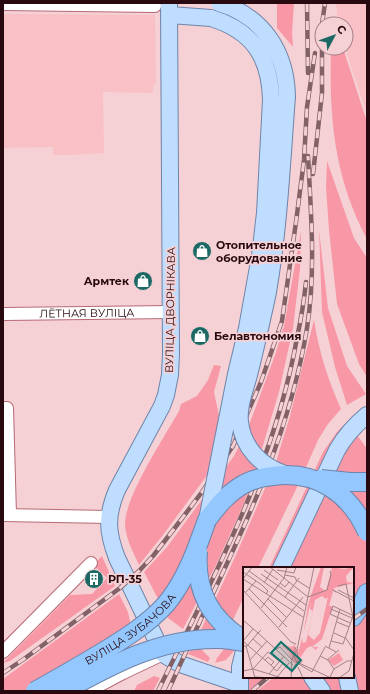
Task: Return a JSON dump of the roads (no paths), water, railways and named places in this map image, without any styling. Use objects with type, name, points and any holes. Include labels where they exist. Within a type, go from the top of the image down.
[{"type":"highway","points":[[243,640],[229,630],[212,612],[201,591],[197,567],[199,542],[207,520],[221,501],[240,486],[261,477],[285,474],[350,482],[367,482]]},
{"type":"highway","points":[[308,477],[339,493],[355,510],[367,532]]},
{"type":"highway","name":"ВУЛІЦА ЗУБАЧОВА","points":[[35,691],[120,641],[149,620],[166,604],[177,589],[192,560],[199,542]]},
{"type":"highway","points":[[354,616],[366,597]]},
{"type":"highway","name":"ВУЛІЦА ЗУБАЧОВА","points":[[64,691],[133,656],[162,645],[203,639],[243,641]]},
{"type":"main road","points":[[219,3],[229,6],[244,14],[258,25],[265,33],[277,50],[286,80],[287,96],[278,215],[273,258],[266,298],[241,406],[240,420],[242,433],[255,456],[275,471],[285,474]]},
{"type":"main road","points":[[165,8],[228,23],[239,30],[251,41],[260,53],[271,82],[272,100],[260,256],[247,328],[236,374],[207,520]]},
{"type":"main road","name":"ВУЛІЦА ДВОРНІКАВА","points":[[163,654],[117,558],[111,542],[109,517],[111,504],[117,490],[155,421],[166,394],[170,376],[171,312],[165,8]]},
{"type":"main road","points":[[281,567],[344,438],[355,425],[367,415]]},
{"type":"main road","points":[[163,654],[180,664],[239,687],[240,667],[243,655]]},
{"type":"main road","points":[[313,678],[322,691]]},
{"type":"main road","points":[[347,678],[350,691]]},
{"type":"street","points":[[3,4],[165,8]]},
{"type":"street","name":"ЛЁТНАЯ ВУЛІЦА","points":[[3,314],[171,312]]},
{"type":"street","points":[[3,408],[8,408],[7,515],[109,517]]},
{"type":"street","points":[[3,652],[91,563]]},
{"type":"street","points":[[89,691],[163,654]]},
{"type":"railway","points":[[307,3],[308,73]]},
{"type":"railway","points":[[323,16],[325,3]]},
{"type":"railway","points":[[3,673],[120,588],[139,571],[153,556],[202,492],[233,446],[261,382],[282,321],[304,160],[307,107],[315,56]]},
{"type":"railway","points":[[313,174],[322,93],[322,56]]},
{"type":"railway","points":[[168,691],[239,539],[280,436],[291,401],[300,365],[310,307],[312,242],[308,156]]},
{"type":"railway","points":[[158,691],[221,563],[258,476],[287,385],[300,324],[306,282]]},
{"type":"railway","points":[[354,618],[367,609]]},
{"type":"railway","points":[[252,691],[267,678]]},
{"type":"place","name":"Отопительное оборудование","points":[[202,251]]},
{"type":"place","name":"Армтек","points":[[143,281]]},
{"type":"place","name":"Белавтономия","points":[[200,336]]},
{"type":"place","name":"РП-35","points":[[94,579]]}]
